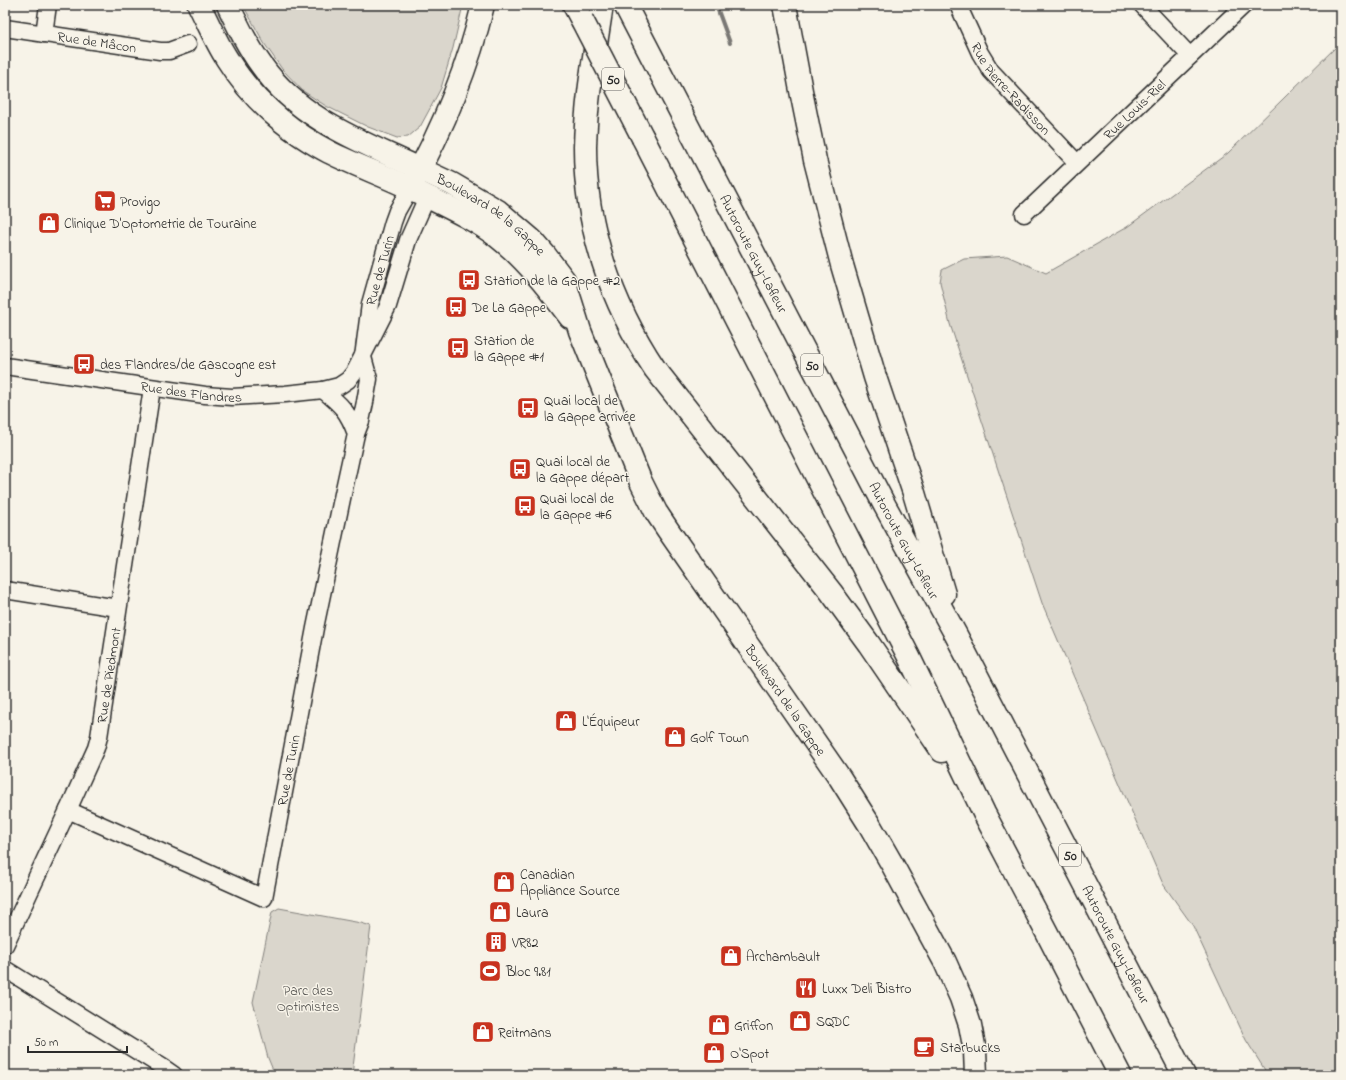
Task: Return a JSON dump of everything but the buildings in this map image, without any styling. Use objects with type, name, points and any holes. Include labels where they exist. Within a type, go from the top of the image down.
[{"type":"main road","name":"Boulevard de la Gappe","points":[[199,5],[214,37],[234,69],[258,99],[275,116],[298,133],[330,152],[418,192],[477,224],[499,238],[544,284],[580,331]]},
{"type":"main road","points":[[228,5],[249,47],[262,67],[280,88],[312,116],[335,129],[428,173],[418,192]]},
{"type":"main road","name":"Boulevard de la Gappe","points":[[428,173],[430,152],[457,87],[483,5]]},
{"type":"main road","name":"Boulevard de la Gappe","points":[[428,173],[470,97],[482,53],[488,5]]},
{"type":"main road","name":"50","points":[[574,5],[909,657],[984,814],[1120,1075]]},
{"type":"main road","points":[[602,5],[587,122],[587,188],[590,212],[599,251],[612,288],[625,318],[641,347],[664,381],[827,586],[869,644],[984,814]]},
{"type":"main road","name":"Autoroute Guy-Lafleur","points":[[625,5],[1184,1075]]},
{"type":"main road","points":[[785,5],[800,89],[815,160],[840,258],[875,377],[914,493],[956,636]]},
{"type":"main road","name":"Boulevard de la Gappe","points":[[428,173],[456,186],[498,211],[524,232],[540,248],[564,280],[580,331],[640,480],[662,522],[840,778],[902,881],[945,962],[961,998],[970,1025],[975,1051],[976,1075]]},
{"type":"street","points":[[44,34],[48,5]]},
{"type":"street","name":"Rue Pierre-Radisson","points":[[958,5],[980,52],[991,71],[1077,163]]},
{"type":"street","points":[[1142,5],[1190,56]]},
{"type":"street","name":"Rue Louis-Riel","points":[[1024,214],[1244,5]]},
{"type":"street","name":"Rue de Mâcon","points":[[5,28],[160,51],[169,51],[188,44]]},
{"type":"street","name":"Rue de Turin","points":[[68,810],[264,898],[315,628],[356,434],[361,422],[369,379],[363,357],[370,304],[397,211],[418,192]]},
{"type":"street","name":"Rue des Flandres","points":[[5,366],[152,388],[232,397],[285,394],[323,390],[339,386],[348,380],[363,357]]},
{"type":"street","name":"Rue de Piedmont","points":[[5,945],[68,810],[96,748],[99,737],[152,388]]},
{"type":"street","points":[[323,390],[346,411],[356,434]]},
{"type":"street","points":[[5,590],[118,608]]},
{"type":"street","points":[[5,969],[174,1075]]},
{"type":"green space","points":[[206,5],[221,5],[229,24],[366,156],[334,142],[295,119],[278,106],[238,61]]},
{"type":"green space","points":[[243,5],[463,5],[453,48],[441,88],[420,127],[408,137],[397,138],[368,127],[326,106],[303,91],[282,69],[264,43]]},
{"type":"green space","points":[[1341,42],[1341,1075],[1268,1075],[1246,1040],[1193,926],[1163,884],[1042,603],[950,324],[940,282],[942,270],[964,259],[1007,256],[1046,273],[1127,227],[1228,153]]},
{"type":"green space","name":"Parc des Optimistes","points":[[279,908],[371,926],[352,1075],[275,1075],[268,1058],[253,1002],[272,912]]},
{"type":"waterway","points":[[716,5],[730,43]]},
{"type":"place","name":"Provigo","points":[[105,201]]},
{"type":"place","name":"Clinique D'Optometrie de Touraine","points":[[49,223]]},
{"type":"place","name":"Station de la Gappe #2","points":[[469,280]]},
{"type":"place","name":"De La Gappe","points":[[456,307]]},
{"type":"place","name":"Station de la Gappe #1","points":[[458,348]]},
{"type":"place","name":"des Flandres/de Gascogne est","points":[[84,364]]},
{"type":"place","name":"Quai local de la Gappe arrivée","points":[[528,408]]},
{"type":"place","name":"Quai local de la Gappe départ","points":[[520,469]]},
{"type":"place","name":"Quai local de la Gappe #6","points":[[525,506]]},
{"type":"place","name":"L'Équipeur","points":[[566,721]]},
{"type":"place","name":"Golf Town","points":[[675,737]]},
{"type":"place","name":"Canadian Appliance Source","points":[[504,882]]},
{"type":"place","name":"Laura","points":[[500,912]]},
{"type":"place","name":"VR82","points":[[496,942]]},
{"type":"place","name":"Archambault","points":[[731,956]]},
{"type":"place","name":"Bloc 9.81","points":[[490,971]]},
{"type":"place","name":"Luxx Deli Bistro","points":[[806,988]]},
{"type":"place","name":"SQDC","points":[[800,1021]]},
{"type":"place","name":"Griffon","points":[[719,1025]]},
{"type":"place","name":"Reitmans","points":[[483,1032]]},
{"type":"place","name":"Starbucks","points":[[924,1047]]},
{"type":"place","name":"O'Spot","points":[[714,1053]]}]
